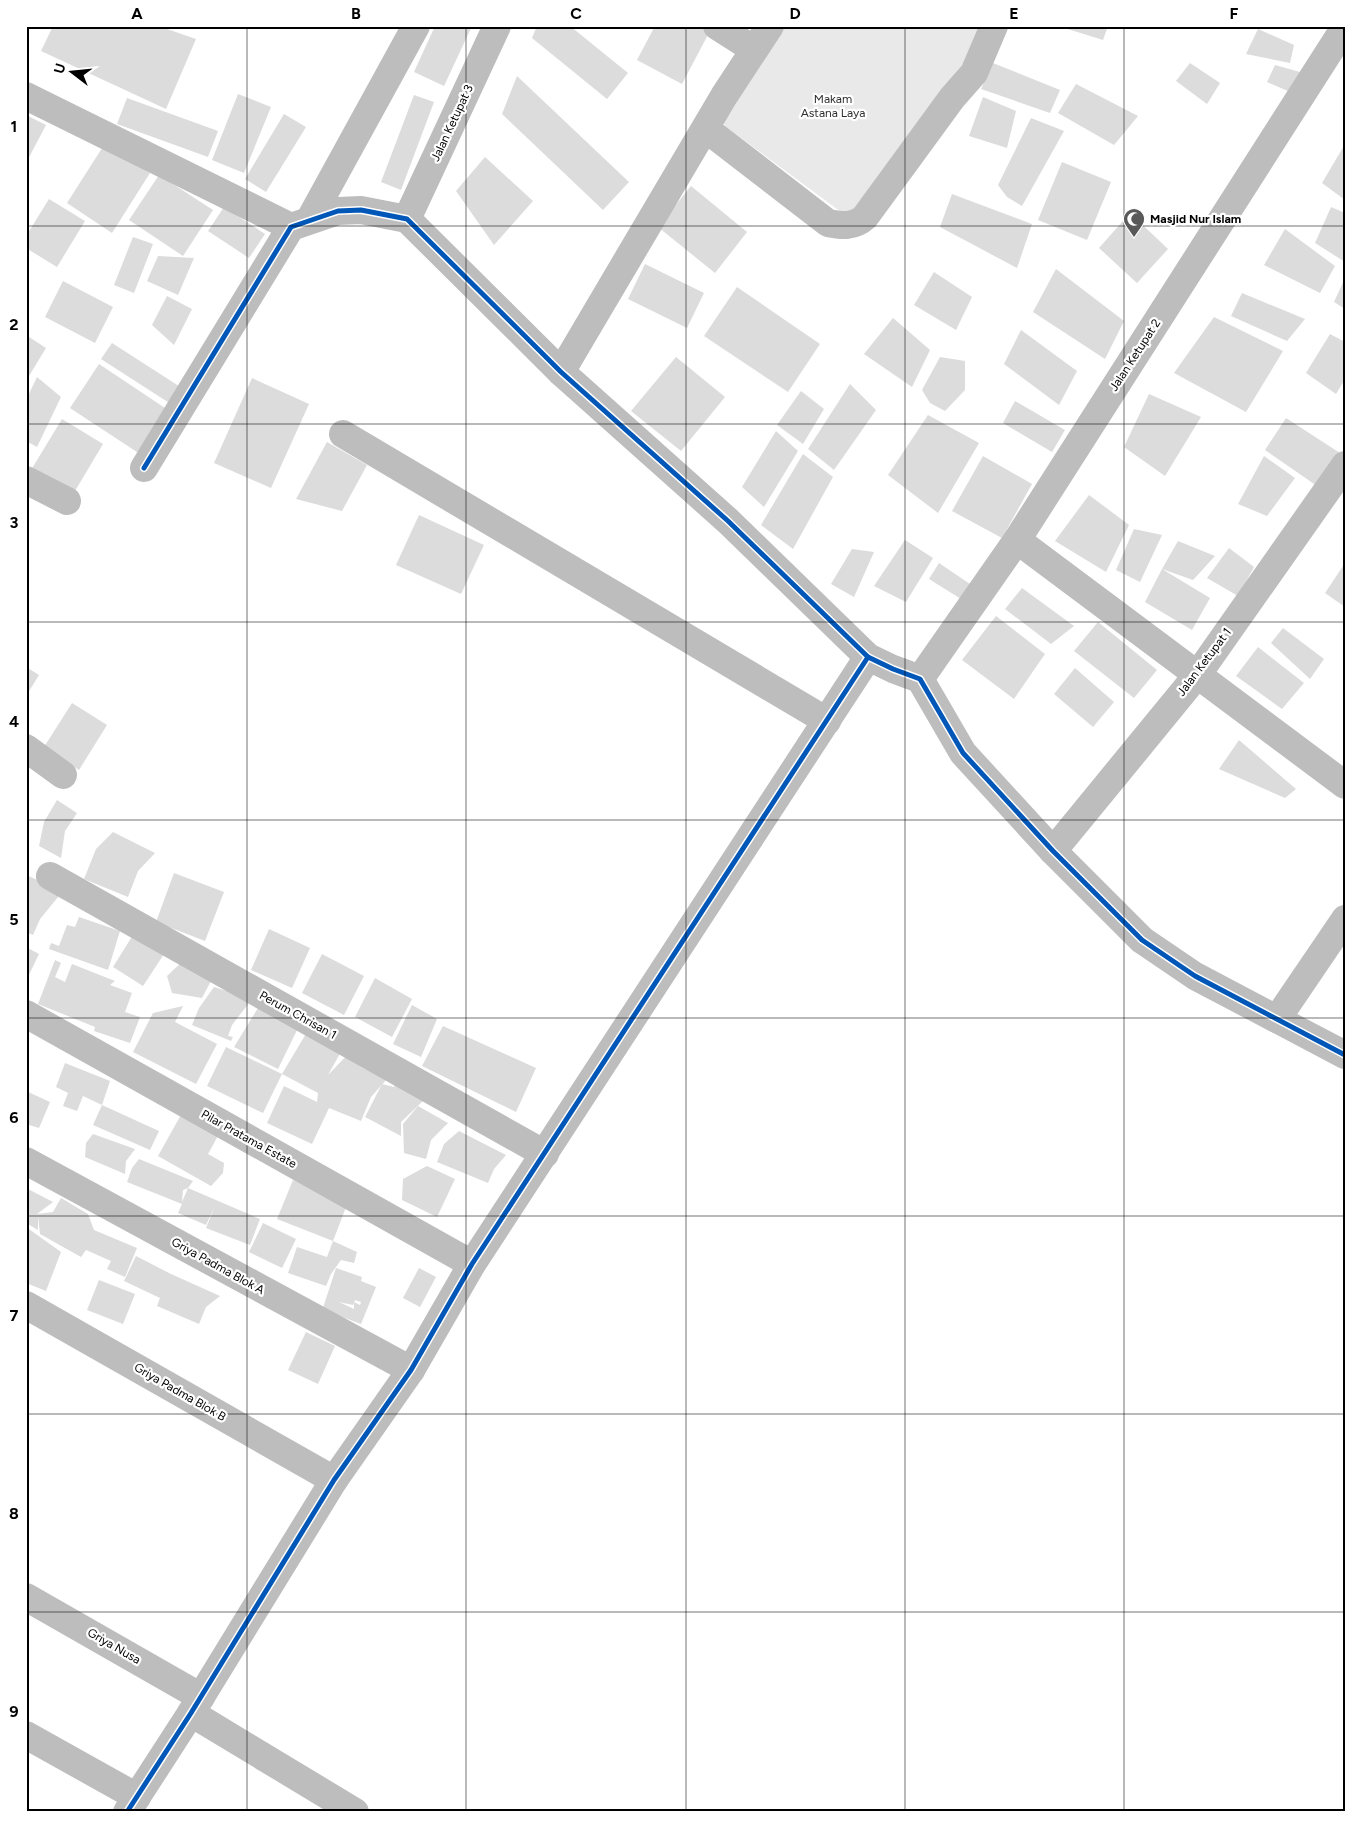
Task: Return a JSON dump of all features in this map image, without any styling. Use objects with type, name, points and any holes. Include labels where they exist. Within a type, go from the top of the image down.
[{"type":"street","points":[[144,468],[300,223],[416,26]]},
{"type":"street","name":"Jalan Ketupat 3","points":[[407,219],[497,26]]},
{"type":"street","points":[[717,26],[753,49]]},
{"type":"street","points":[[561,372],[753,49],[770,26]]},
{"type":"street","points":[[706,129],[828,222],[846,225],[854,224],[865,217],[952,98],[974,73],[994,26]]},
{"type":"street","name":"Jalan Ketupat 2","points":[[920,679],[1017,540],[1345,27]]},
{"type":"street","points":[[26,96],[300,223],[338,211],[361,210],[385,213],[407,219],[561,372],[728,521],[868,657],[893,670],[920,679],[963,753],[1053,851],[1119,919],[1167,959],[1345,1055]]},
{"type":"street","points":[[343,434],[827,720]]},
{"type":"street","name":"Jalan Ketupat 1","points":[[1053,851],[1198,674],[1345,465]]},
{"type":"street","points":[[26,480],[67,502]]},
{"type":"street","points":[[1017,540],[1345,785]]},
{"type":"street","points":[[26,1735],[132,1804],[196,1705],[334,1480],[411,1370],[472,1264],[868,657]]},
{"type":"street","points":[[26,748],[63,775]]},
{"type":"street","name":"Perum Chrisan 1","points":[[50,876],[545,1154]]},
{"type":"street","points":[[1277,1019],[1345,919]]},
{"type":"street","name":"Pilar Pratama Estate","points":[[26,1014],[472,1264]]},
{"type":"street","name":"Griya Padma Blok A","points":[[26,1161],[411,1370]]},
{"type":"street","name":"Griya Padma Blok B","points":[[26,1305],[334,1480]]},
{"type":"street","name":"Griya Nusa","points":[[26,1597],[196,1705],[355,1812]]},
{"type":"green space","name":"Makam Astana Laya","points":[[781,26],[984,26],[965,63],[861,206],[845,215],[726,127],[720,118]]},
{"type":"building","points":[[53,26],[168,26],[167,29],[196,39],[166,109],[41,51]]},
{"type":"building","points":[[435,26],[472,26],[444,86],[414,72]]},
{"type":"building","points":[[537,26],[570,26],[628,73],[607,99],[532,38]]},
{"type":"building","points":[[655,26],[695,26],[711,29],[682,84],[637,60]]},
{"type":"building","points":[[1058,26],[1108,26],[1103,40]]},
{"type":"building","points":[[1258,29],[1294,45],[1290,63],[1246,54]]},
{"type":"building","points":[[993,63],[1060,90],[1050,113],[981,89]]},
{"type":"building","points":[[1190,63],[1220,83],[1207,104],[1176,81]]},
{"type":"building","points":[[1275,65],[1300,72],[1290,92],[1267,82]]},
{"type":"building","points":[[517,76],[629,182],[603,210],[502,114]]},
{"type":"building","points":[[1076,84],[1138,116],[1114,145],[1058,113]]},
{"type":"building","points":[[238,94],[271,107],[244,173],[212,160]]},
{"type":"building","points":[[414,95],[434,102],[401,190],[381,182]]},
{"type":"building","points":[[983,97],[1016,111],[1007,148],[969,136]]},
{"type":"building","points":[[127,98],[218,131],[208,157],[117,124]]},
{"type":"building","points":[[284,114],[306,127],[266,192],[245,179]]},
{"type":"building","points":[[26,115],[46,125],[26,163]]},
{"type":"building","points":[[1031,118],[1064,131],[1022,206],[1007,197],[998,185]]},
{"type":"building","points":[[1345,144],[1345,200],[1322,183]]},
{"type":"building","points":[[104,145],[150,173],[112,233],[67,203]]},
{"type":"building","points":[[485,157],[533,201],[494,245],[456,191]]},
{"type":"building","points":[[1062,162],[1111,182],[1087,240],[1038,220]]},
{"type":"building","points":[[159,175],[213,210],[183,256],[129,220]]},
{"type":"building","points":[[691,186],[747,232],[715,273],[658,227]]},
{"type":"building","points":[[952,194],[1032,224],[1017,268],[940,227]]},
{"type":"building","points":[[49,199],[85,221],[57,267],[26,248],[26,236]]},
{"type":"building","points":[[224,207],[265,234],[249,258],[208,231]]},
{"type":"building","points":[[1331,207],[1345,213],[1345,262],[1315,243]]},
{"type":"building","points":[[1130,213],[1168,249],[1137,283],[1099,248]]},
{"type":"building","points":[[1285,229],[1335,266],[1320,293],[1264,265]]},
{"type":"building","points":[[133,237],[153,244],[134,293],[114,285]]},
{"type":"building","points":[[158,256],[194,258],[178,295],[147,281]]},
{"type":"building","points":[[645,264],[704,293],[687,328],[628,299]]},
{"type":"building","points":[[1056,269],[1124,321],[1105,359],[1033,312]]},
{"type":"building","points":[[934,272],[972,297],[956,330],[914,305]]},
{"type":"building","points":[[1345,278],[1345,309],[1334,302]]},
{"type":"building","points":[[63,281],[113,307],[95,343],[45,317]]},
{"type":"building","points":[[737,287],[820,344],[788,392],[704,336]]},
{"type":"building","points":[[1242,293],[1305,319],[1287,341],[1231,316]]},
{"type":"building","points":[[167,296],[192,309],[174,345],[152,325]]},
{"type":"building","points":[[1214,317],[1283,351],[1246,412],[1174,373]]},
{"type":"building","points":[[893,318],[930,350],[912,387],[864,354]]},
{"type":"building","points":[[1021,330],[1077,371],[1059,405],[1004,364]]},
{"type":"building","points":[[1330,334],[1345,342],[1345,379],[1336,394],[1306,373]]},
{"type":"building","points":[[26,335],[46,348],[26,381]]},
{"type":"building","points":[[112,343],[185,390],[174,406],[101,359]]},
{"type":"building","points":[[676,357],[725,397],[681,451],[631,411]]},
{"type":"building","points":[[940,357],[965,361],[965,390],[945,411],[930,403],[922,390]]},
{"type":"building","points":[[99,364],[171,412],[143,456],[70,408]]},
{"type":"building","points":[[37,377],[61,397],[37,447],[26,441],[26,400]]},
{"type":"building","points":[[252,378],[309,404],[271,488],[214,463]]},
{"type":"building","points":[[850,384],[876,410],[834,470],[808,449]]},
{"type":"building","points":[[801,391],[824,409],[803,444],[777,425]]},
{"type":"building","points":[[1149,394],[1201,417],[1165,476],[1124,447]]},
{"type":"building","points":[[1015,401],[1065,430],[1052,452],[1003,423]]},
{"type":"building","points":[[928,415],[979,443],[938,513],[888,475]]},
{"type":"building","points":[[1286,418],[1340,453],[1317,486],[1265,450]]},
{"type":"building","points":[[62,419],[103,444],[72,496],[31,470]]},
{"type":"building","points":[[776,431],[798,451],[764,507],[742,487]]},
{"type":"building","points":[[327,442],[367,465],[342,511],[296,499]]},
{"type":"building","points":[[803,454],[833,477],[793,549],[761,525]]},
{"type":"building","points":[[983,456],[1032,484],[1002,538],[952,511]]},
{"type":"building","points":[[1264,456],[1295,478],[1267,516],[1238,504]]},
{"type":"building","points":[[1089,495],[1129,525],[1106,572],[1055,541]]},
{"type":"building","points":[[419,515],[484,545],[461,594],[396,565]]},
{"type":"building","points":[[1134,529],[1162,535],[1140,582],[1116,570]]},
{"type":"building","points":[[905,540],[933,558],[906,602],[874,586]]},
{"type":"building","points":[[1178,541],[1215,556],[1193,580],[1162,569]]},
{"type":"building","points":[[1229,548],[1254,567],[1238,596],[1207,578]]},
{"type":"building","points":[[852,549],[874,552],[854,597],[831,584]]},
{"type":"building","points":[[939,563],[970,584],[961,599],[929,579]]},
{"type":"building","points":[[1345,563],[1345,607],[1325,593]]},
{"type":"building","points":[[1162,569],[1210,598],[1192,630],[1145,602]]},
{"type":"building","points":[[1022,588],[1074,626],[1051,644],[1005,609]]},
{"type":"building","points":[[996,616],[1045,654],[1014,699],[962,660]]},
{"type":"building","points":[[1098,622],[1157,670],[1134,698],[1074,651]]},
{"type":"building","points":[[1283,628],[1324,659],[1310,679],[1271,643]]},
{"type":"building","points":[[1258,647],[1304,683],[1282,709],[1236,676]]},
{"type":"building","points":[[26,667],[39,675],[26,696]]},
{"type":"building","points":[[1075,668],[1114,702],[1093,727],[1054,694]]},
{"type":"building","points":[[72,703],[107,725],[79,770],[44,747]]},
{"type":"building","points":[[1239,740],[1296,789],[1285,798],[1219,769]]},
{"type":"building","points":[[57,800],[77,813],[65,831],[61,858],[39,846],[44,822]]},
{"type":"building","points":[[113,832],[155,853],[138,871],[128,897],[84,879],[96,849]]},
{"type":"building","points":[[174,873],[224,892],[205,941],[156,922]]},
{"type":"building","points":[[26,875],[63,891],[40,919],[33,935],[26,932]]},
{"type":"building","points":[[79,917],[120,931],[108,970],[49,949],[51,943],[59,946],[67,925],[75,927]]},
{"type":"building","points":[[269,929],[310,948],[292,988],[251,970]]},
{"type":"building","points":[[133,935],[164,954],[143,986],[113,967]]},
{"type":"building","points":[[26,947],[39,954],[26,981]]},
{"type":"building","points":[[322,954],[364,976],[344,1015],[302,993]]},
{"type":"building","points":[[55,960],[61,963],[55,977],[65,982],[72,964],[115,981],[110,985],[132,993],[125,1012],[140,1017],[130,1043],[94,1031],[95,1027],[38,1004]]},
{"type":"building","points":[[184,960],[213,977],[202,998],[172,993],[167,976]]},
{"type":"building","points":[[375,978],[412,999],[392,1037],[355,1017]]},
{"type":"building","points":[[214,987],[252,999],[232,1025],[228,1036],[233,1037],[231,1041],[192,1025],[199,1008]]},
{"type":"building","points":[[261,1003],[299,1026],[278,1069],[234,1047]]},
{"type":"building","points":[[412,1005],[437,1019],[421,1057],[393,1044]]},
{"type":"building","points":[[183,1006],[175,1022],[217,1044],[196,1084],[133,1052],[153,1013]]},
{"type":"building","points":[[443,1026],[536,1068],[516,1112],[422,1066]]},
{"type":"building","points":[[307,1032],[342,1050],[328,1075],[352,1050],[366,1057],[361,1067],[387,1079],[371,1097],[361,1121],[329,1108],[312,1144],[267,1123],[284,1086],[317,1102],[318,1093],[282,1074]]},
{"type":"building","points":[[226,1047],[282,1074],[263,1113],[207,1086]]},
{"type":"building","points":[[65,1063],[110,1081],[102,1105],[83,1096],[77,1111],[63,1106],[68,1093],[56,1087]]},
{"type":"building","points":[[396,1083],[425,1099],[401,1122],[401,1136],[365,1117],[382,1084],[394,1087]]},
{"type":"building","points":[[26,1091],[50,1102],[39,1128],[26,1124]]},
{"type":"building","points":[[102,1105],[159,1131],[150,1150],[93,1125]]},
{"type":"building","points":[[418,1106],[448,1123],[431,1140],[426,1159],[404,1153],[403,1124]]},
{"type":"building","points":[[182,1113],[219,1134],[208,1154],[224,1163],[223,1173],[211,1186],[158,1156]]},
{"type":"building","points":[[459,1131],[506,1155],[494,1169],[488,1183],[437,1162],[444,1144]]},
{"type":"building","points":[[93,1134],[135,1149],[126,1161],[125,1174],[85,1157],[86,1143]]},
{"type":"building","points":[[139,1159],[193,1181],[188,1188],[260,1219],[250,1245],[206,1228],[215,1206],[206,1225],[178,1213],[182,1204],[127,1182],[132,1168]],"holes":[[[188,1188],[182,1202],[183,1190]]]},
{"type":"building","points":[[427,1166],[455,1179],[437,1217],[402,1200],[403,1179]]},
{"type":"building","points":[[293,1180],[348,1202],[333,1241],[277,1219]]},
{"type":"building","points":[[26,1188],[53,1202],[37,1214],[53,1212],[61,1198],[88,1214],[94,1230],[137,1248],[125,1277],[107,1269],[111,1261],[86,1250],[81,1257],[40,1234],[38,1216],[38,1230],[26,1223]]},
{"type":"building","points":[[263,1223],[296,1239],[282,1268],[249,1252]]},
{"type":"building","points":[[26,1227],[61,1252],[46,1291],[26,1283]]},
{"type":"building","points":[[333,1241],[357,1252],[354,1263],[341,1260],[331,1274],[326,1286],[288,1273],[297,1247],[327,1257]]},
{"type":"building","points":[[136,1256],[220,1296],[206,1307],[199,1324],[157,1306],[160,1298],[124,1281]]},
{"type":"building","points":[[336,1268],[362,1277],[361,1281],[376,1287],[361,1324],[334,1314],[321,1314]],"holes":[[[355,1300],[361,1302],[360,1305],[354,1302]],[[339,1302],[353,1305],[354,1302],[354,1309]]]},
{"type":"building","points":[[419,1268],[436,1277],[420,1307],[403,1298]]},
{"type":"building","points":[[99,1280],[135,1294],[123,1324],[87,1310]]},
{"type":"building","points":[[306,1332],[335,1346],[318,1384],[288,1370]]},
{"type":"cycle path","points":[[144,468],[291,227],[338,211],[361,210],[407,219],[561,372],[728,521],[868,657],[920,679],[963,753],[1053,851],[1142,940],[1195,976],[1345,1055]]},
{"type":"cycle path","points":[[127,1812],[191,1713],[334,1480],[411,1370],[472,1264],[868,657]]},
{"type":"place","name":"Masjid Nur Islam","points":[[1134,238]]}]
